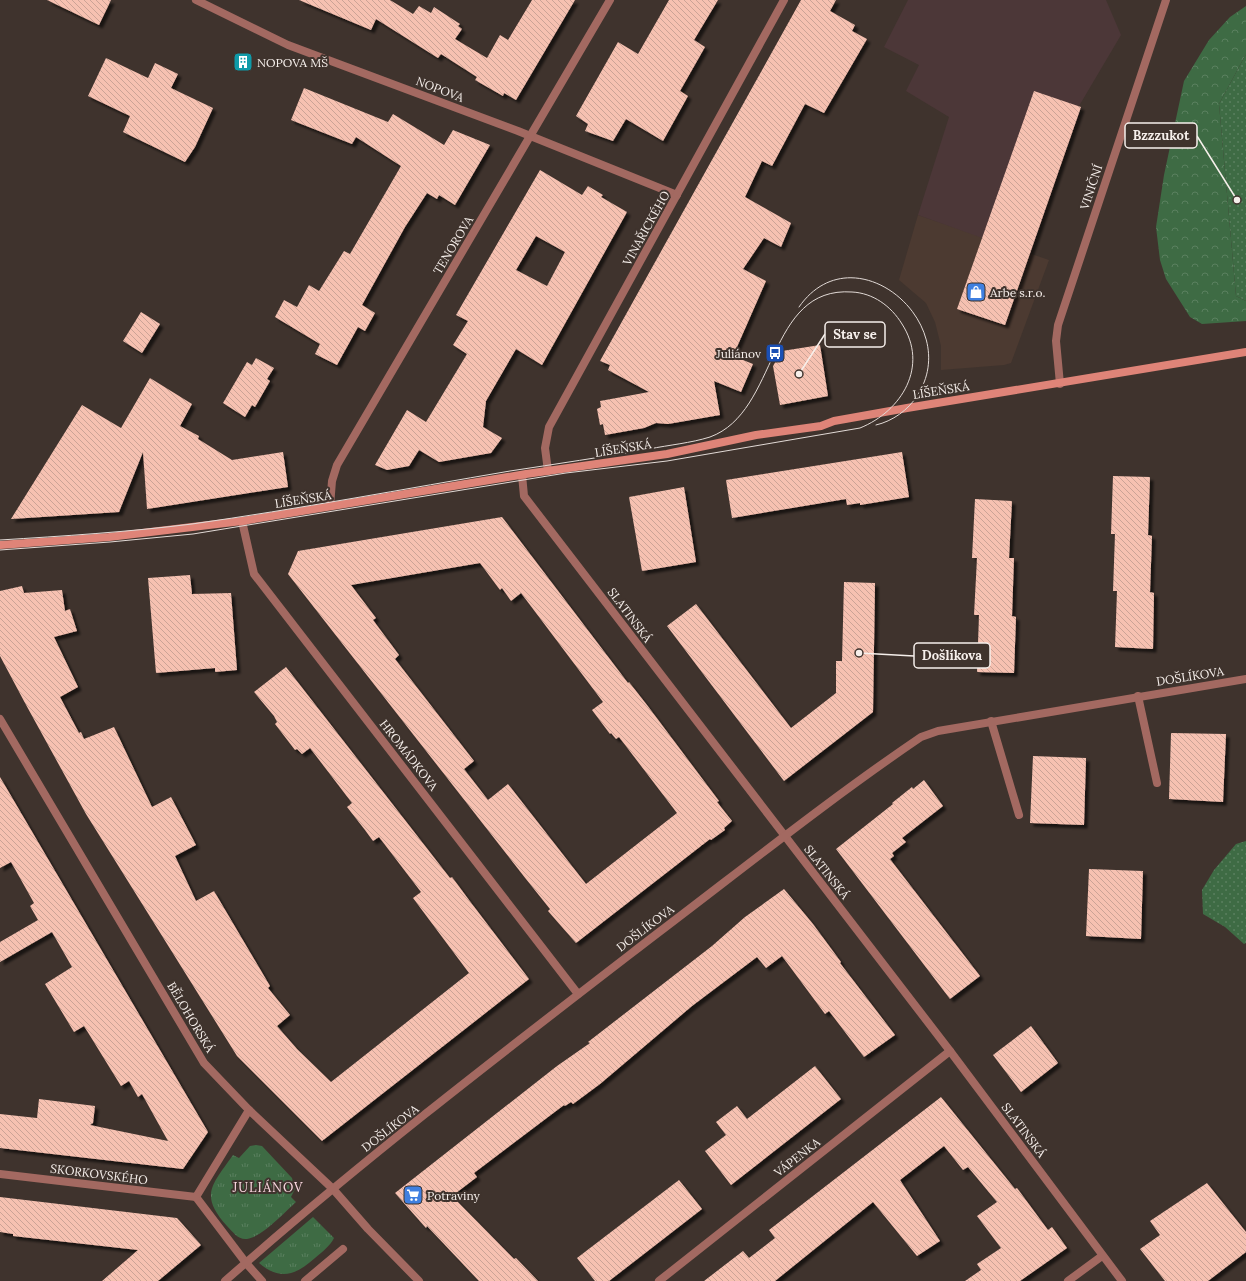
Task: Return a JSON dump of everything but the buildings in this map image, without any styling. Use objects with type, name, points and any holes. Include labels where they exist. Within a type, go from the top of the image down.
[{"type":"street","name":"NOPOVA","points":[[196,0],[288,45],[531,136],[677,196]]},
{"type":"street","name":"TENOROVA","points":[[330,506],[332,480],[336,465],[610,0]]},
{"type":"street","name":"VINAŘICKÉHO","points":[[548,471],[545,448],[549,427],[784,0]]},
{"type":"street","name":"VINIČNÍ","points":[[1060,384],[1056,342],[1058,325],[1166,0]]},
{"type":"street","name":"LÍŠEŇSKÁ","points":[[0,545],[124,536],[242,521],[522,475],[667,454],[756,435],[821,426],[834,422],[907,408],[1060,384],[1246,352]]},
{"type":"street","name":"SLATINSKÁ","points":[[522,475],[524,496],[950,1051],[1122,1281]]},
{"type":"street","name":"HROMÁDKOVA","points":[[242,521],[254,574],[578,994]]},
{"type":"street","name":"DOŠLÍKOVA","points":[[225,1281],[333,1189],[578,994],[785,836],[921,738],[938,730],[1246,678]]},
{"type":"street","points":[[1138,696],[1157,783]]},
{"type":"street","name":"BĚLOHORSKÁ","points":[[0,719],[204,1063],[249,1110],[333,1189],[368,1229],[419,1281]]},
{"type":"street","points":[[991,721],[1019,815]]},
{"type":"street","name":"VÁPENKA","points":[[659,1281],[950,1051]]},
{"type":"street","points":[[249,1110],[196,1197],[246,1263],[262,1281]]},
{"type":"street","name":"SKORKOVSKÉHO","points":[[0,1174],[196,1197]]},
{"type":"street","points":[[305,1281],[343,1249]]},
{"type":"street","points":[[1068,1281],[1102,1256]]},
{"type":"shaded area","points":[[908,0],[1106,0],[1121,35],[1079,106],[1081,107],[1030,255],[918,215],[949,117],[906,91],[919,65],[884,47]]},
{"type":"shaded area","name":"Arbe s.r.o.","points":[[918,215],[1049,260],[1011,363],[1004,365],[941,370],[941,346],[935,322],[926,303],[899,280]]},
{"type":"green space","points":[[1246,6],[1246,54],[1219,104],[1236,296],[1246,301],[1246,321],[1202,324],[1190,317],[1166,279],[1160,260],[1156,227],[1164,175],[1184,81],[1209,40],[1230,17]]},
{"type":"green space","points":[[1246,54],[1246,301],[1236,296],[1219,104]]},
{"type":"green space","points":[[1246,841],[1246,943],[1244,944],[1225,927],[1203,914],[1202,890],[1214,870],[1236,844]]},
{"type":"green space","points":[[250,1146],[262,1146],[292,1178],[295,1189],[291,1197],[296,1202],[280,1218],[259,1234],[244,1239],[238,1237],[218,1215],[211,1198],[212,1190],[214,1182],[233,1155],[239,1158]]},
{"type":"green space","points":[[313,1217],[334,1238],[328,1246],[308,1264],[294,1272],[281,1274],[267,1269],[259,1263]]},
{"type":"tram line","points":[[799,307],[822,285],[847,278],[873,282],[896,295],[915,315],[926,340],[928,368],[917,396],[909,406],[894,418],[876,425]]},
{"type":"tram line","points":[[0,540],[120,532],[192,524],[632,452],[710,437],[732,423],[749,403],[763,379],[787,329],[803,309],[824,295],[852,292],[874,298],[887,306],[898,317],[910,340],[913,356],[912,371],[907,385],[899,399],[888,410],[875,420],[860,428],[667,461],[566,473],[193,534],[0,550]]},
{"type":"place","name":"NOPOVA MŠ","points":[[243,62]]},
{"type":"place","name":"Bzzzukot","points":[[1237,200]]},
{"type":"place","name":"Arbe s.r.o.","points":[[976,292]]},
{"type":"place","name":"Juliánov","points":[[775,353]]},
{"type":"place","name":"Stav se","points":[[799,374]]},
{"type":"place","name":"Došlíkova","points":[[859,653]]},
{"type":"place","name":"Potraviny","points":[[413,1195]]},
{"type":"district","name":"JULIÁNOV","points":[[268,1187]]}]
